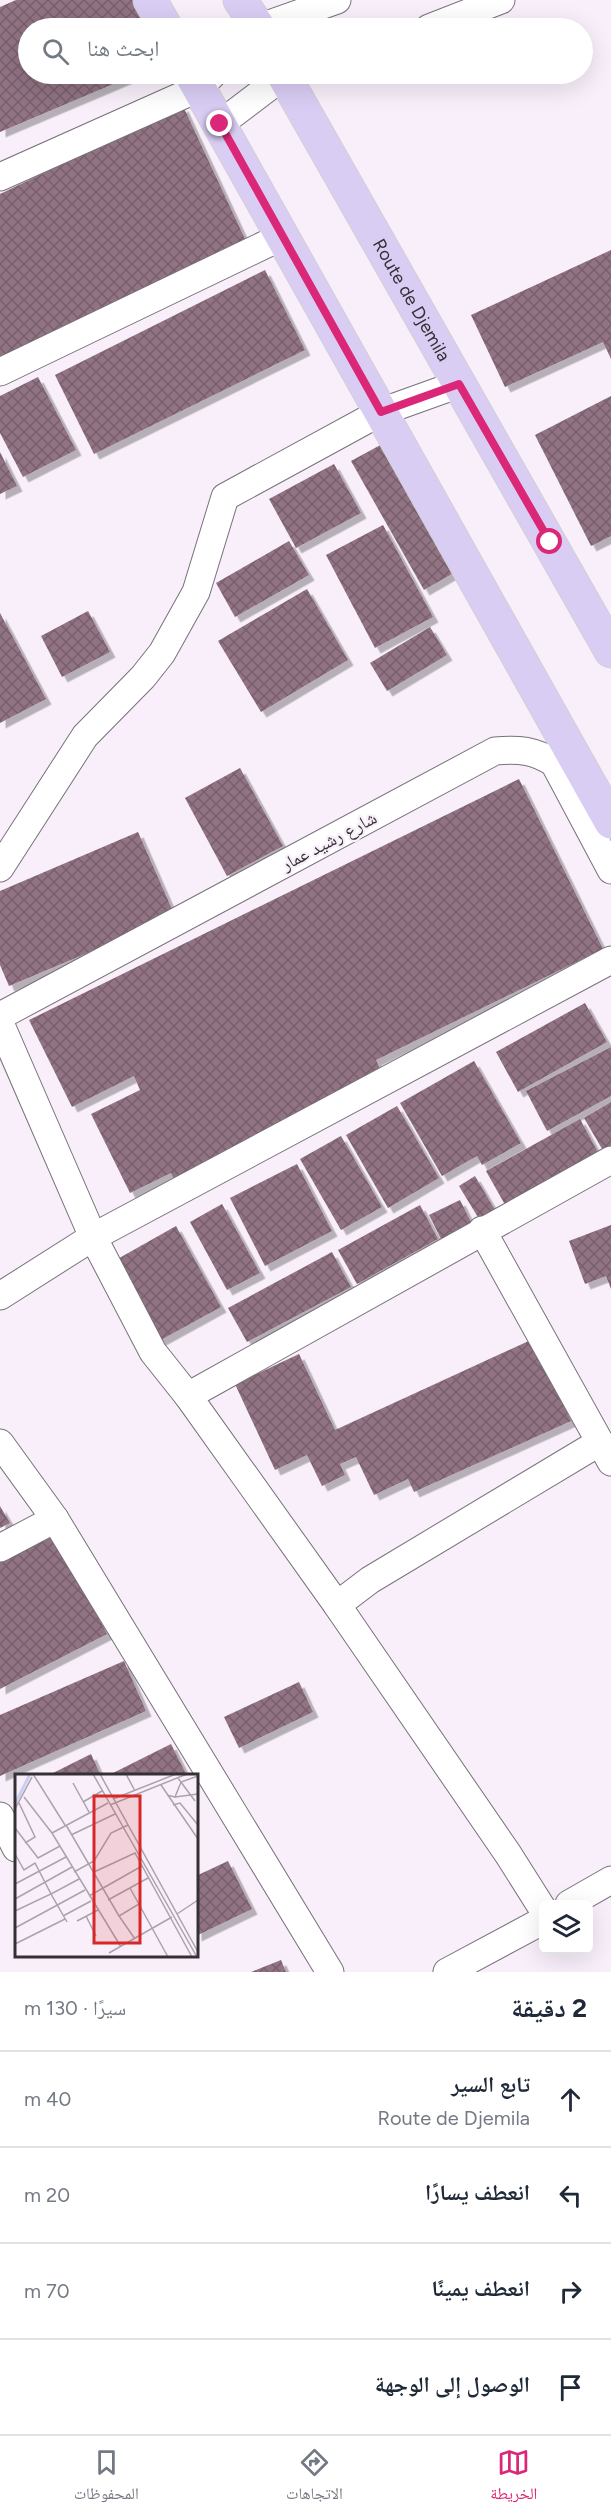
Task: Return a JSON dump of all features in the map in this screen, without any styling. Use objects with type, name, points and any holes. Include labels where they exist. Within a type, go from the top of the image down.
[{"type":"main road","points":[[150,0],[160,18]]},
{"type":"main road","points":[[240,0],[252,18]]},
{"type":"main road","points":[[203,84],[220,124],[611,822]]},
{"type":"main road","name":"Route de Djemila","points":[[290,84],[611,651]]},
{"type":"street","points":[[286,18],[337,0]]},
{"type":"street","points":[[455,18],[501,0]]},
{"type":"street","points":[[0,177],[189,84]]},
{"type":"street","points":[[220,124],[271,84]]},
{"type":"street","points":[[0,372],[283,236]]},
{"type":"street","points":[[0,868],[85,736],[143,677],[162,653],[196,592],[225,496],[381,412],[459,384]]},
{"type":"street","name":"شارع رشيد عمار","points":[[0,1016],[495,751],[523,749],[540,754],[554,763],[611,870]]},
{"type":"street","points":[[0,1296],[93,1237],[611,960]]},
{"type":"street","points":[[0,1023],[93,1237],[153,1352],[188,1396],[337,1605],[508,1854],[539,1904]]},
{"type":"street","points":[[188,1396],[611,1160]]},
{"type":"street","points":[[337,1605],[370,1580],[605,1452],[482,1230]]},
{"type":"street","points":[[0,1443],[55,1519],[330,1972]]},
{"type":"street","points":[[0,1548],[55,1519]]},
{"type":"street","points":[[0,1816],[15,1846]]},
{"type":"street","points":[[577,1900],[611,1880]]},
{"type":"street","points":[[447,1972],[539,1922]]},
{"type":"building","points":[[16,0],[134,0],[142,18],[18,18],[18,84],[113,84],[0,132],[0,7]]},
{"type":"building","points":[[183,106],[245,239],[0,358],[0,194]]},
{"type":"building","points":[[611,250],[611,359],[603,342],[505,387],[471,315]]},
{"type":"building","points":[[265,270],[305,350],[94,454],[55,375]]},
{"type":"building","points":[[38,377],[76,450],[23,477],[0,433],[0,396]]},
{"type":"building","points":[[611,396],[611,536],[591,546],[535,435]]},
{"type":"building","points":[[384,443],[457,571],[424,590],[351,461]]},
{"type":"building","points":[[0,452],[17,486],[0,494]]},
{"type":"building","points":[[334,464],[361,513],[296,548],[269,499]]},
{"type":"building","points":[[383,525],[433,617],[375,648],[326,555]]},
{"type":"building","points":[[289,541],[309,575],[235,617],[216,583]]},
{"type":"building","points":[[307,589],[348,660],[261,712],[218,641]]},
{"type":"building","points":[[88,611],[110,652],[62,677],[41,636]]},
{"type":"building","points":[[0,613],[46,699],[0,723]]},
{"type":"building","points":[[430,627],[447,655],[387,691],[370,663]]},
{"type":"building","points":[[240,768],[283,846],[227,876],[185,798]]},
{"type":"building","points":[[519,779],[603,949],[376,1060],[385,1079],[175,1182],[171,1173],[130,1193],[91,1114],[140,1090],[134,1076],[72,1107],[29,1020]]},
{"type":"building","points":[[138,832],[175,916],[9,986],[0,965],[0,891]]},
{"type":"building","points":[[585,1003],[607,1042],[518,1092],[496,1052]]},
{"type":"building","points":[[611,1047],[611,1096],[547,1131],[526,1091]]},
{"type":"building","points":[[474,1061],[521,1143],[482,1165],[477,1156],[442,1176],[400,1103]]},
{"type":"building","points":[[611,1102],[611,1150],[605,1154],[584,1118]]},
{"type":"building","points":[[397,1106],[439,1178],[388,1208],[346,1135]]},
{"type":"building","points":[[580,1119],[601,1158],[508,1210],[486,1171]]},
{"type":"building","points":[[341,1136],[382,1207],[341,1230],[300,1159]]},
{"type":"building","points":[[297,1164],[332,1231],[265,1266],[230,1198]]},
{"type":"building","points":[[475,1176],[495,1210],[479,1219],[459,1186]]},
{"type":"building","points":[[460,1200],[473,1226],[442,1241],[429,1215]]},
{"type":"building","points":[[222,1204],[260,1273],[227,1290],[190,1222]]},
{"type":"building","points":[[420,1205],[438,1239],[357,1284],[338,1250]]},
{"type":"building","points":[[611,1225],[611,1289],[606,1276],[585,1284],[569,1241]]},
{"type":"building","points":[[176,1226],[221,1307],[159,1341],[114,1261]]},
{"type":"building","points":[[332,1252],[351,1287],[247,1342],[228,1308]]},
{"type":"building","points":[[533,1339],[571,1421],[414,1492],[408,1479],[374,1495],[356,1457],[340,1464],[345,1475],[322,1486],[307,1455],[275,1470],[235,1384],[299,1354],[335,1430]]},
{"type":"building","points":[[0,1506],[10,1523],[0,1528]]},
{"type":"building","points":[[53,1530],[107,1634],[0,1689],[0,1557]]},
{"type":"building","points":[[124,1661],[146,1711],[0,1776],[0,1715]]},
{"type":"building","points":[[299,1682],[313,1712],[239,1748],[224,1717]]},
{"type":"building","points":[[171,1744],[186,1774],[111,1774]]},
{"type":"building","points":[[91,1754],[100,1774],[51,1774]]},
{"type":"building","points":[[228,1861],[252,1909],[198,1935],[198,1875]]},
{"type":"building","points":[[281,1960],[286,1972],[251,1972]]},
{"type":"route","points":[[220,124],[381,412],[459,384],[550,542]]}]
